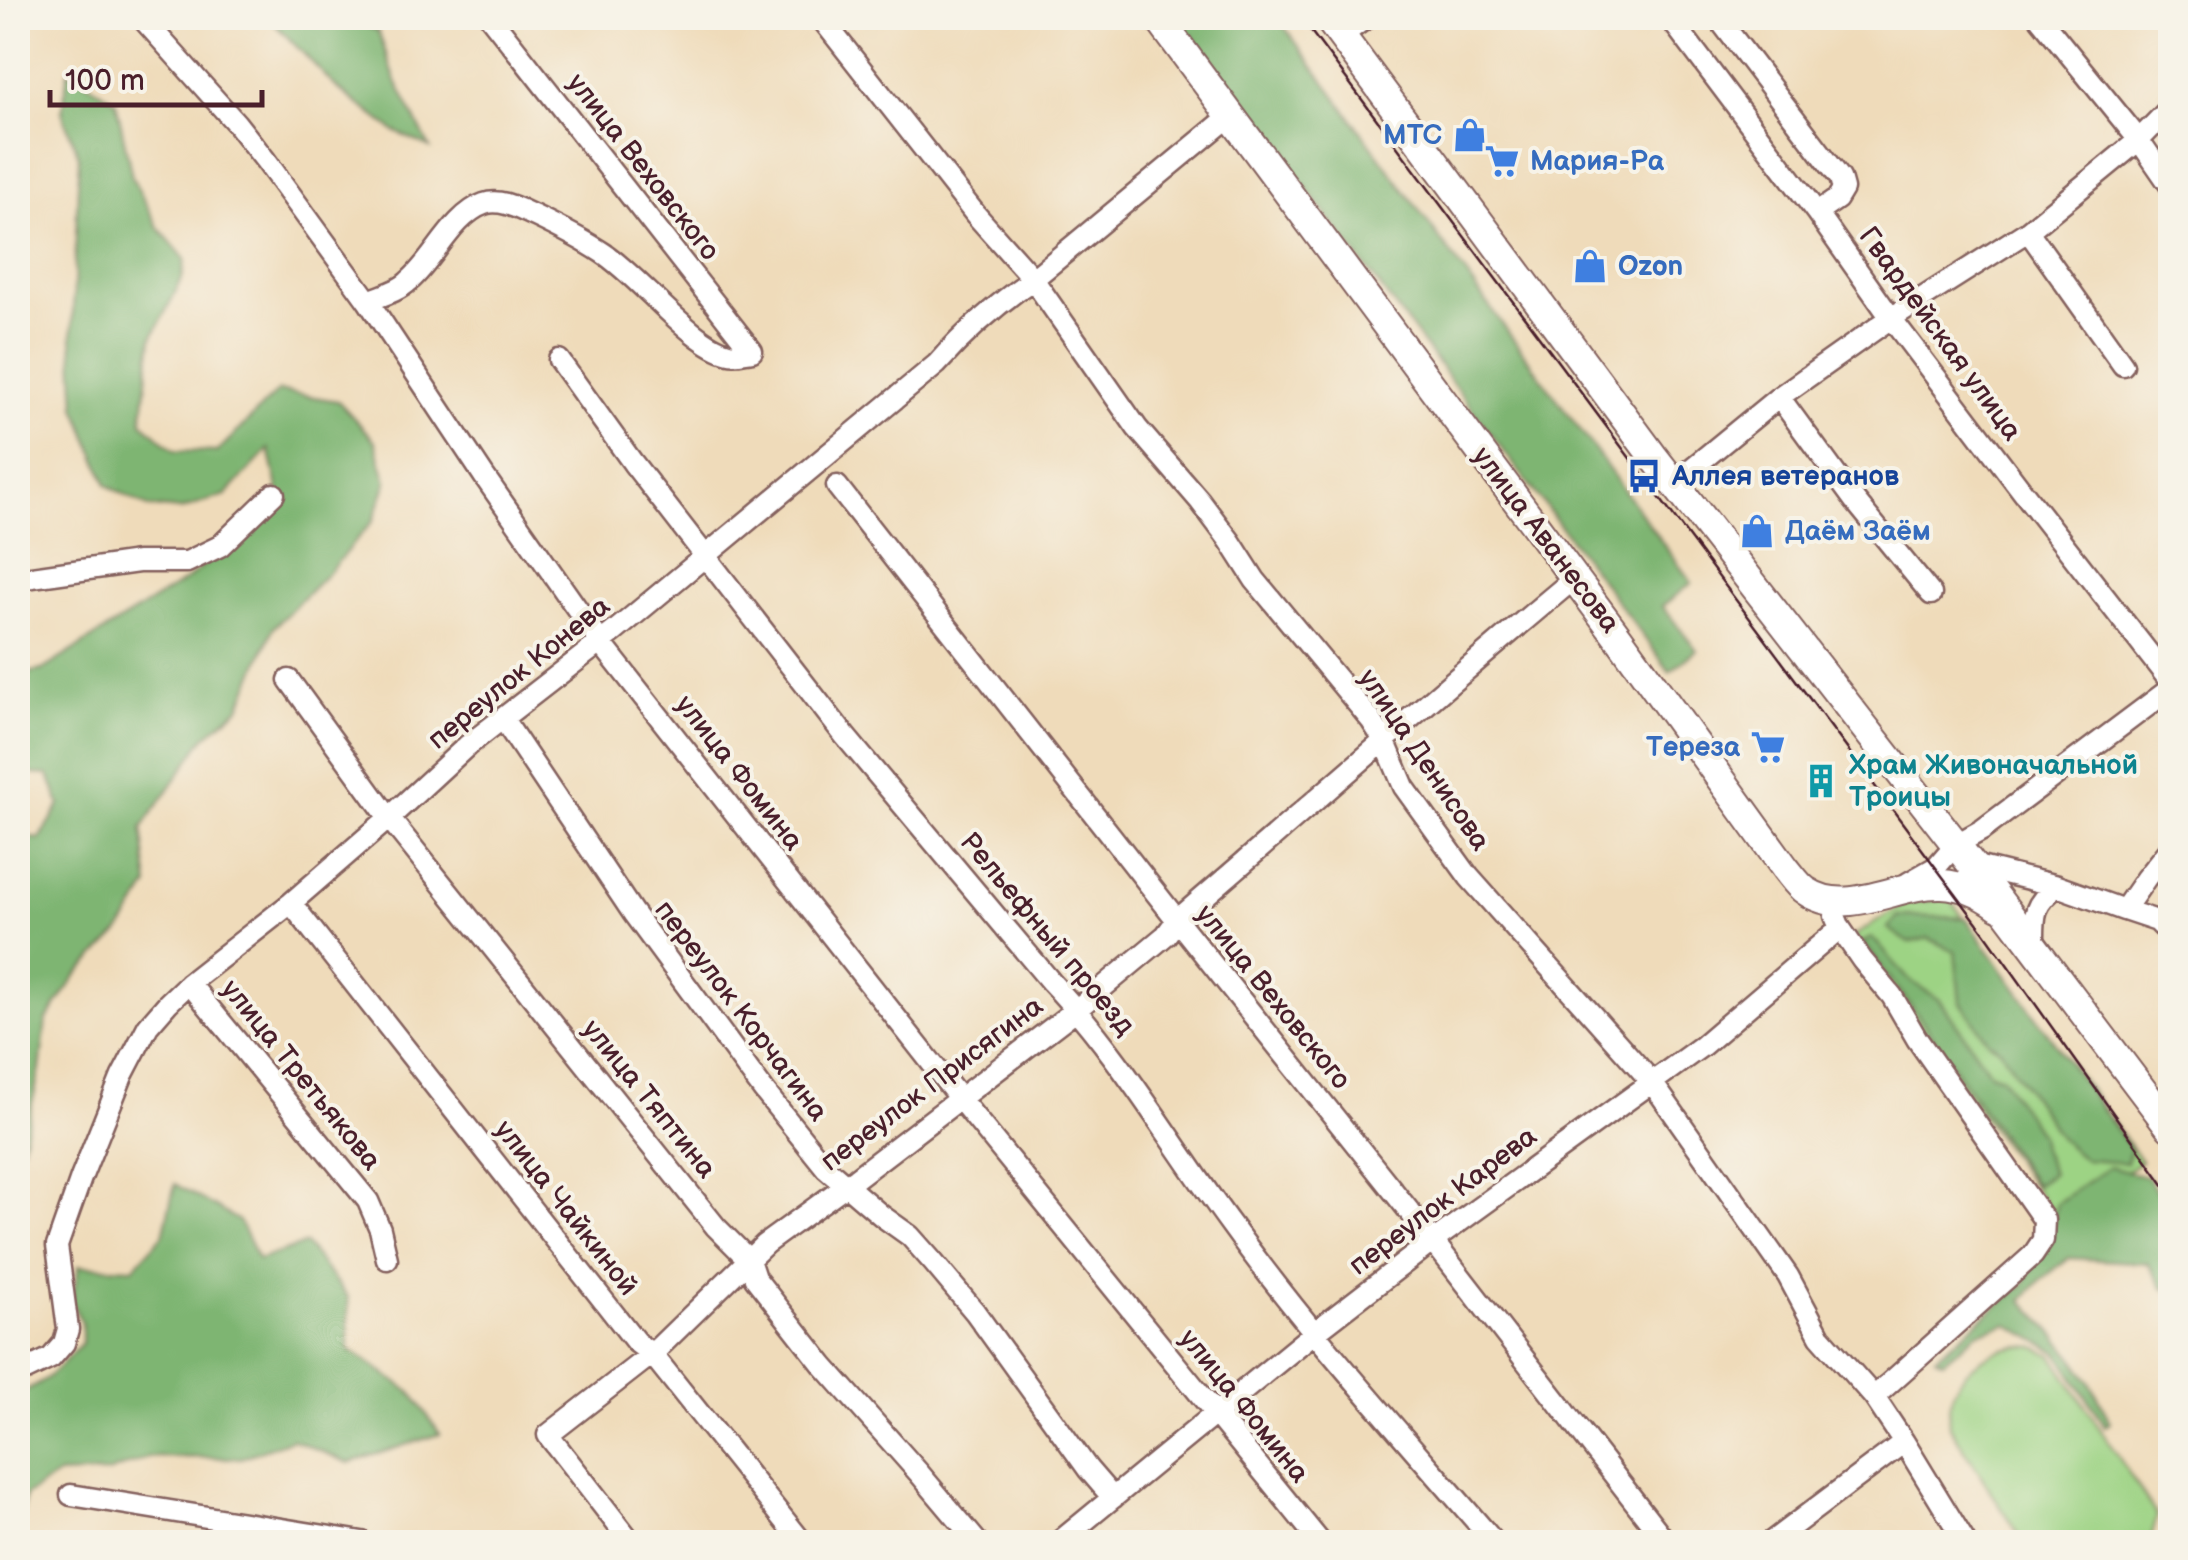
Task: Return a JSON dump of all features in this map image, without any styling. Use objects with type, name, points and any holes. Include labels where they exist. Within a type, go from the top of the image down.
[{"type":"highway","name":"улица Аванесова","points":[[1158,18],[1785,868],[1806,891],[1828,900]]},
{"type":"highway","points":[[1335,27],[1674,483],[2170,1126]]},
{"type":"highway","points":[[1828,900],[1859,900],[1924,885],[1950,886],[1988,898],[2008,913]]},
{"type":"street","name":"улица Фомина","points":[[142,18],[266,160],[601,642],[960,1099],[1320,1542]]},
{"type":"street","name":"улица Веховского","points":[[368,302],[406,284],[468,212],[486,203],[501,202],[603,252],[700,340],[733,354],[752,351],[491,18]]},
{"type":"street","name":"улица Денисова","points":[[821,18],[976,215],[1033,278],[1137,428],[1200,501],[1255,580],[1370,720],[1385,742],[1404,787],[1469,877],[1651,1081],[1788,1276],[1820,1336],[1874,1397],[1965,1542]]},
{"type":"street","points":[[1335,27],[1366,18]]},
{"type":"street","name":"Гвардейская улица","points":[[1670,18],[2022,492],[2170,681]]},
{"type":"street","points":[[1718,18],[1840,178],[1843,189],[1837,199],[1817,213]]},
{"type":"street","points":[[2040,18],[2170,184]]},
{"type":"street","points":[[1674,483],[1779,397],[1891,318],[2028,230],[2139,140],[2170,108]]},
{"type":"street","name":"переулок Конева","points":[[18,1370],[51,1358],[64,1343],[68,1329],[58,1246],[135,1048],[168,1002],[291,903],[467,746],[601,642],[937,364],[966,331],[1004,298],[1230,116]]},
{"type":"street","points":[[2028,230],[2123,365]]},
{"type":"street","name":"Рельефный проезд","points":[[559,360],[632,464],[845,736],[1116,1059],[1232,1227],[1315,1332],[1494,1542]]},
{"type":"street","points":[[1779,397],[1855,501],[1931,594]]},
{"type":"street","name":"улица Веховского","points":[[837,486],[1666,1542]]},
{"type":"street","points":[[18,580],[138,562],[187,562],[220,546],[274,494]]},
{"type":"street","name":"переулок Присягина","points":[[631,1542],[548,1435],[652,1354],[765,1244],[1077,1009],[1166,935],[1177,920],[1574,578]]},
{"type":"street","name":"улица Тяптина","points":[[289,680],[389,818],[716,1227],[748,1260],[755,1278],[824,1366],[977,1542]]},
{"type":"street","points":[[1887,895],[1963,855],[1982,830],[2170,688]]},
{"type":"street","name":"переулок Корчагина","points":[[503,718],[633,912],[742,1061],[826,1168],[910,1236],[976,1312],[1088,1470],[1113,1498]]},
{"type":"street","points":[[2124,910],[2170,848]]},
{"type":"street","points":[[1963,855],[2157,921],[2170,934]]},
{"type":"street","points":[[2034,946],[2034,914],[2041,898],[2056,886]]},
{"type":"street","points":[[1828,900],[1840,928],[1892,996],[1916,1039],[2044,1220],[2043,1240],[2033,1255],[1874,1397]]},
{"type":"street","name":"улица Чайкиной","points":[[291,903],[636,1342],[652,1354],[802,1542]]},
{"type":"street","name":"переулок Карева","points":[[1060,1542],[1315,1332],[1433,1241],[1702,1046],[1840,928]]},
{"type":"street","name":"улица Третьякова","points":[[189,983],[368,1200],[387,1260]]},
{"type":"street","points":[[1772,1542],[1904,1442]]},
{"type":"street","points":[[71,1495],[362,1542]]},
{"type":"green space","points":[[269,18],[350,18],[378,31],[396,81],[430,148],[394,131],[336,87]]},
{"type":"green space","points":[[1178,18],[1278,18],[1692,583],[1662,606],[1697,650],[1670,672]]},
{"type":"green space","points":[[68,71],[116,101],[132,177],[158,227],[185,259],[182,279],[152,338],[142,422],[175,451],[217,452],[278,391],[338,401],[375,441],[387,482],[373,521],[273,628],[240,707],[204,738],[142,828],[149,885],[120,932],[76,976],[46,1021],[40,1070],[22,1147],[18,1149],[18,835],[40,839],[60,805],[49,775],[18,773],[18,675],[42,670],[189,578],[280,497],[269,449],[226,495],[181,510],[148,507],[107,485],[76,407],[72,339],[79,157],[62,112]]},
{"type":"green space","points":[[1949,898],[2141,1161],[2058,1221],[1854,936],[1906,903]]},
{"type":"green space","points":[[1898,916],[1966,918],[2130,1149],[2127,1163],[2086,1160],[2062,1141],[2000,1049],[1988,1041],[1960,1001],[1955,951],[1928,938],[1909,943],[1888,928]]},
{"type":"green space","points":[[1872,937],[1909,980],[1940,1000],[1990,1073],[2002,1077],[2040,1135],[2052,1173],[2035,1185],[1863,942]]},
{"type":"green space","points":[[2109,1167],[2147,1177],[2170,1210],[2170,1291],[2163,1288],[2148,1263],[2069,1258],[2022,1300],[2084,1373],[2110,1423],[2105,1426],[2057,1352],[2007,1324],[1977,1333],[1943,1361],[1935,1357],[2023,1285],[2048,1240],[2057,1203]]},
{"type":"green space","points":[[175,1184],[239,1221],[258,1260],[305,1244],[348,1297],[349,1349],[412,1393],[440,1434],[349,1463],[292,1439],[241,1458],[149,1457],[108,1473],[58,1475],[25,1496],[18,1542],[18,1392],[44,1380],[82,1343],[82,1323],[71,1302],[79,1266],[133,1268],[163,1235]]},
{"type":"green space","points":[[2019,1346],[2035,1347],[2052,1355],[2157,1516],[2150,1542],[2023,1542],[1949,1425],[1952,1395],[1968,1371],[1991,1354]]},
{"type":"tram line","points":[[1301,18],[1984,932],[2170,1193]]},
{"type":"place","name":"МТС","points":[[1470,135]]},
{"type":"place","name":"Мария-Ра","points":[[1502,161]]},
{"type":"place","name":"Ozon","points":[[1590,266]]},
{"type":"place","name":"Аллея ветеранов","points":[[1644,476]]},
{"type":"place","name":"Даём Заём","points":[[1757,531]]},
{"type":"place","name":"Тереза","points":[[1768,747]]},
{"type":"place","name":"Храм Живоначальной Троицы","points":[[1821,781]]}]
